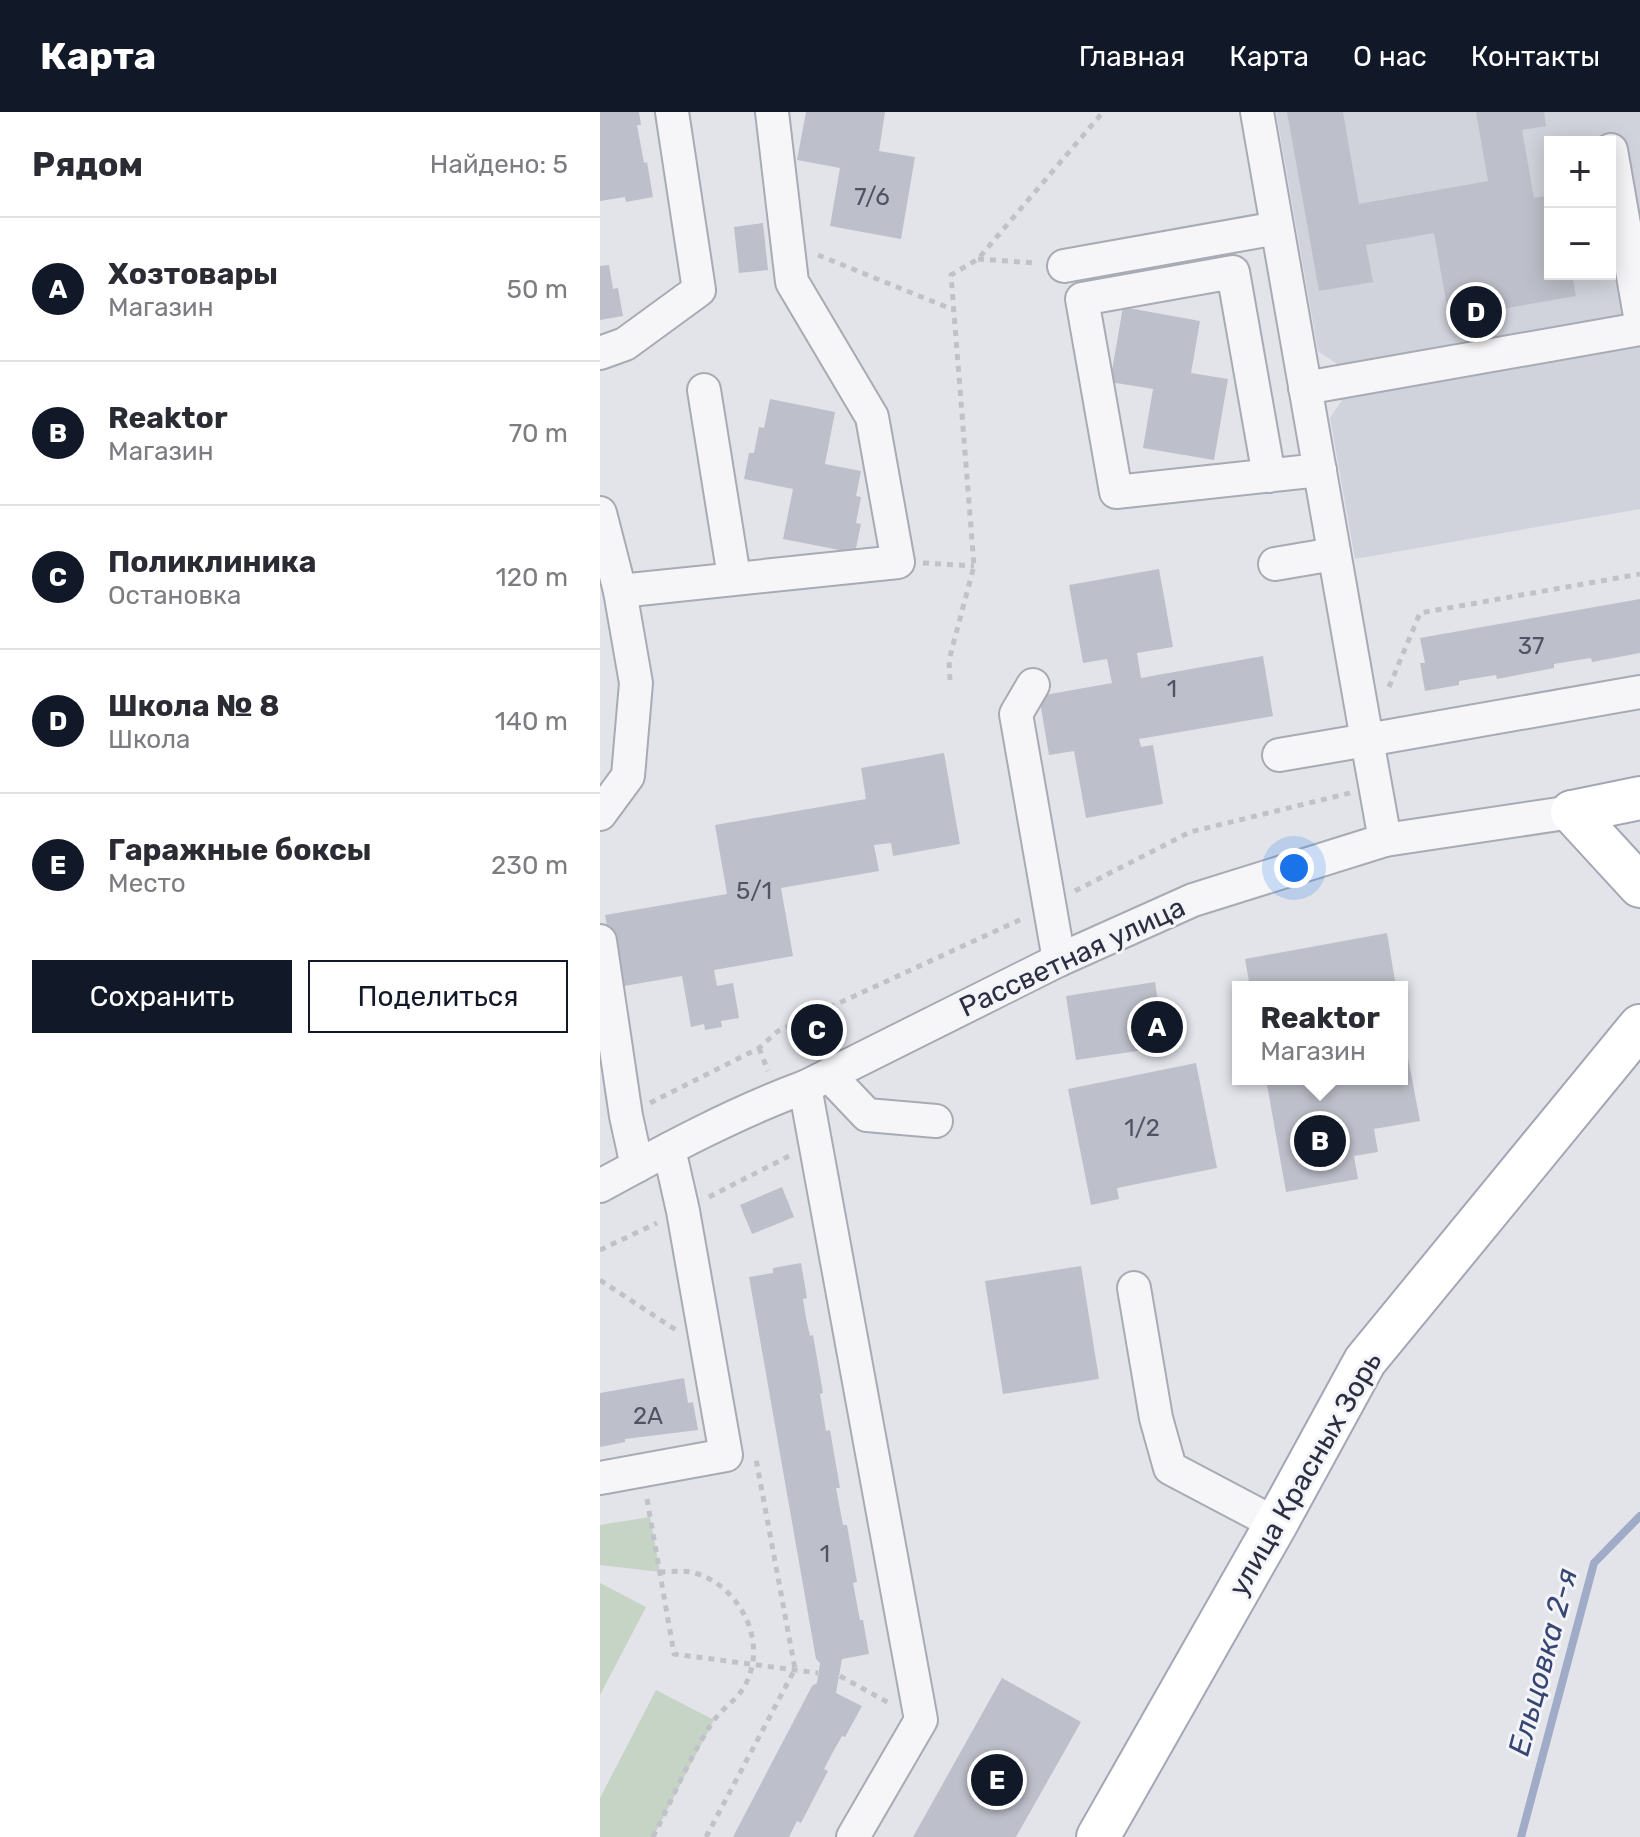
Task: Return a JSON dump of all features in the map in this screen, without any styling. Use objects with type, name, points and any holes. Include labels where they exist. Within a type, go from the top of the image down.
[{"type":"main road","points":[[1572,812],[1640,798]]},
{"type":"main road","points":[[1572,812],[1640,886]]},
{"type":"main road","name":"улица Красных Зорь","points":[[1098,1837],[1365,1361],[1640,1026]]},
{"type":"street","points":[[600,353],[625,344],[699,290],[672,112]]},
{"type":"street","points":[[620,591],[898,562],[872,417],[792,282],[772,112]]},
{"type":"street","points":[[1257,112],[1385,840]]},
{"type":"street","points":[[1616,179],[1640,316]]},
{"type":"street","points":[[1064,266],[1277,228]]},
{"type":"street","points":[[1269,476],[1233,272],[1082,299],[1116,492],[1269,476],[1320,470]]},
{"type":"street","points":[[1305,388],[1640,329]]},
{"type":"street","points":[[704,390],[734,577]]},
{"type":"street","points":[[600,513],[620,591],[636,683],[628,776],[600,814]]},
{"type":"street","points":[[1275,564],[1334,554]]},
{"type":"street","points":[[1033,685],[1016,714],[1059,960]]},
{"type":"street","points":[[1279,755],[1640,692]]},
{"type":"street","name":"Рассветная улица","points":[[600,1186],[669,1149],[817,1081],[1059,960],[1193,900],[1385,840],[1572,812]]},
{"type":"street","points":[[600,941],[626,1116],[637,1166]]},
{"type":"street","points":[[817,1081],[867,1115],[936,1121]]},
{"type":"street","points":[[817,1081],[921,1720],[853,1837]]},
{"type":"street","points":[[600,1478],[726,1455],[683,1211],[669,1149]]},
{"type":"street","points":[[1134,1288],[1156,1418],[1170,1468],[1276,1524]]},
{"type":"path","points":[[950,680],[949,660],[974,566],[951,275],[978,259],[1103,112]]},
{"type":"path","points":[[787,242],[954,310]]},
{"type":"path","points":[[978,259],[1064,266]]},
{"type":"path","points":[[898,562],[974,566]]},
{"type":"path","points":[[1367,740],[1420,613],[1640,574]]},
{"type":"path","points":[[626,1116],[759,1048],[778,1031],[1050,905],[1190,832],[1375,786]]},
{"type":"path","points":[[600,1280],[707,1351]]},
{"type":"path","points":[[706,1837],[795,1669],[754,1449]]},
{"type":"path","points":[[642,1470],[674,1654],[818,1673]]},
{"type":"path","points":[[653,1837],[714,1720],[739,1696],[752,1664],[753,1636],[741,1607],[720,1585],[692,1572],[660,1572]]},
{"type":"path","points":[[840,1676],[921,1720]]},
{"type":"shaded area","points":[[1276,112],[1640,112],[1640,509],[1355,559],[1330,418],[1349,390],[1346,370],[1318,351]]},
{"type":"green space","points":[[650,1517],[660,1572],[600,1565],[600,1525]]},
{"type":"green space","points":[[600,1583],[646,1607],[600,1695]]},
{"type":"green space","points":[[656,1690],[714,1720],[653,1837],[600,1837],[600,1798]]},
{"type":"building","points":[[600,112],[639,112],[641,125],[637,125],[653,197],[626,202],[625,197],[600,201]]},
{"type":"building","points":[[806,112],[885,112],[879,151],[915,157],[901,239],[830,226],[840,168],[797,160]]},
{"type":"building","points":[[1287,112],[1343,112],[1359,204],[1488,181],[1476,112],[1544,112],[1546,126],[1522,130],[1534,198],[1544,196],[1544,280],[1573,280],[1576,296],[1449,318],[1434,233],[1366,245],[1373,282],[1319,291]]},
{"type":"building","points":[[763,223],[768,270],[739,273],[734,227]]},
{"type":"building","points":[[609,265],[613,289],[618,288],[623,316],[600,320],[600,266]]},
{"type":"building","points":[[1123,307],[1200,321],[1191,373],[1228,379],[1214,460],[1143,448],[1153,389],[1110,382]]},
{"type":"building","points":[[770,399],[835,412],[825,464],[861,471],[856,496],[861,497],[856,523],[861,524],[855,553],[783,539],[793,489],[744,479],[749,453],[754,453],[759,427],[764,428]]},
{"type":"building","points":[[1159,569],[1173,647],[1137,653],[1141,678],[1263,656],[1273,716],[1139,739],[1141,747],[1153,745],[1163,804],[1086,818],[1074,751],[1049,755],[1039,696],[1112,683],[1107,659],[1083,663],[1069,585]]},
{"type":"building","points":[[1640,599],[1640,653],[1592,662],[1591,658],[1554,664],[1554,668],[1497,679],[1496,675],[1459,681],[1459,685],[1425,691],[1420,663],[1425,663],[1420,638]]},
{"type":"building","points":[[944,753],[960,844],[893,856],[891,843],[874,845],[879,871],[781,888],[793,956],[714,970],[717,986],[733,983],[739,1018],[721,1021],[722,1027],[705,1030],[704,1024],[691,1027],[682,976],[618,987],[605,915],[727,894],[715,825],[866,799],[861,768]]},
{"type":"building","points":[[1387,933],[1395,981],[1249,981],[1245,959]]},
{"type":"building","points":[[1155,982],[1165,1047],[1076,1060],[1066,996]]},
{"type":"building","points":[[1408,1058],[1420,1121],[1374,1129],[1378,1152],[1354,1156],[1358,1179],[1286,1192],[1267,1085],[1408,1085]]},
{"type":"building","points":[[1196,1063],[1217,1168],[1117,1188],[1119,1199],[1091,1205],[1068,1089]]},
{"type":"building","points":[[782,1187],[794,1217],[752,1234],[740,1205]]},
{"type":"building","points":[[801,1263],[807,1298],[803,1299],[806,1318],[810,1336],[813,1335],[826,1431],[830,1430],[840,1488],[836,1488],[843,1525],[847,1525],[857,1582],[853,1583],[869,1654],[842,1659],[836,1693],[862,1706],[824,1769],[828,1771],[801,1823],[797,1821],[789,1837],[733,1837],[812,1686],[817,1683],[820,1663],[816,1659],[749,1277],[773,1273],[773,1268]]},
{"type":"building","points":[[1081,1266],[1099,1379],[1003,1394],[985,1281]]},
{"type":"building","points":[[684,1378],[688,1403],[693,1402],[698,1430],[625,1439],[625,1442],[600,1447],[600,1393]]},
{"type":"building","points":[[1002,1678],[1081,1722],[1016,1837],[913,1837]]},
{"type":"waterway","name":"Ельцовка 2-я","points":[[1521,1837],[1594,1563],[1640,1516]]},
{"type":"place","name":"Школа № 8","points":[[1476,312]]},
{"type":"place","name":"Хозтовары","points":[[1157,1027]]},
{"type":"place","name":"Поликлиника","points":[[817,1030]]},
{"type":"place","name":"Reaktor","points":[[1320,1141]]},
{"type":"place","name":"Гаражные боксы","points":[[997,1780]]}]
